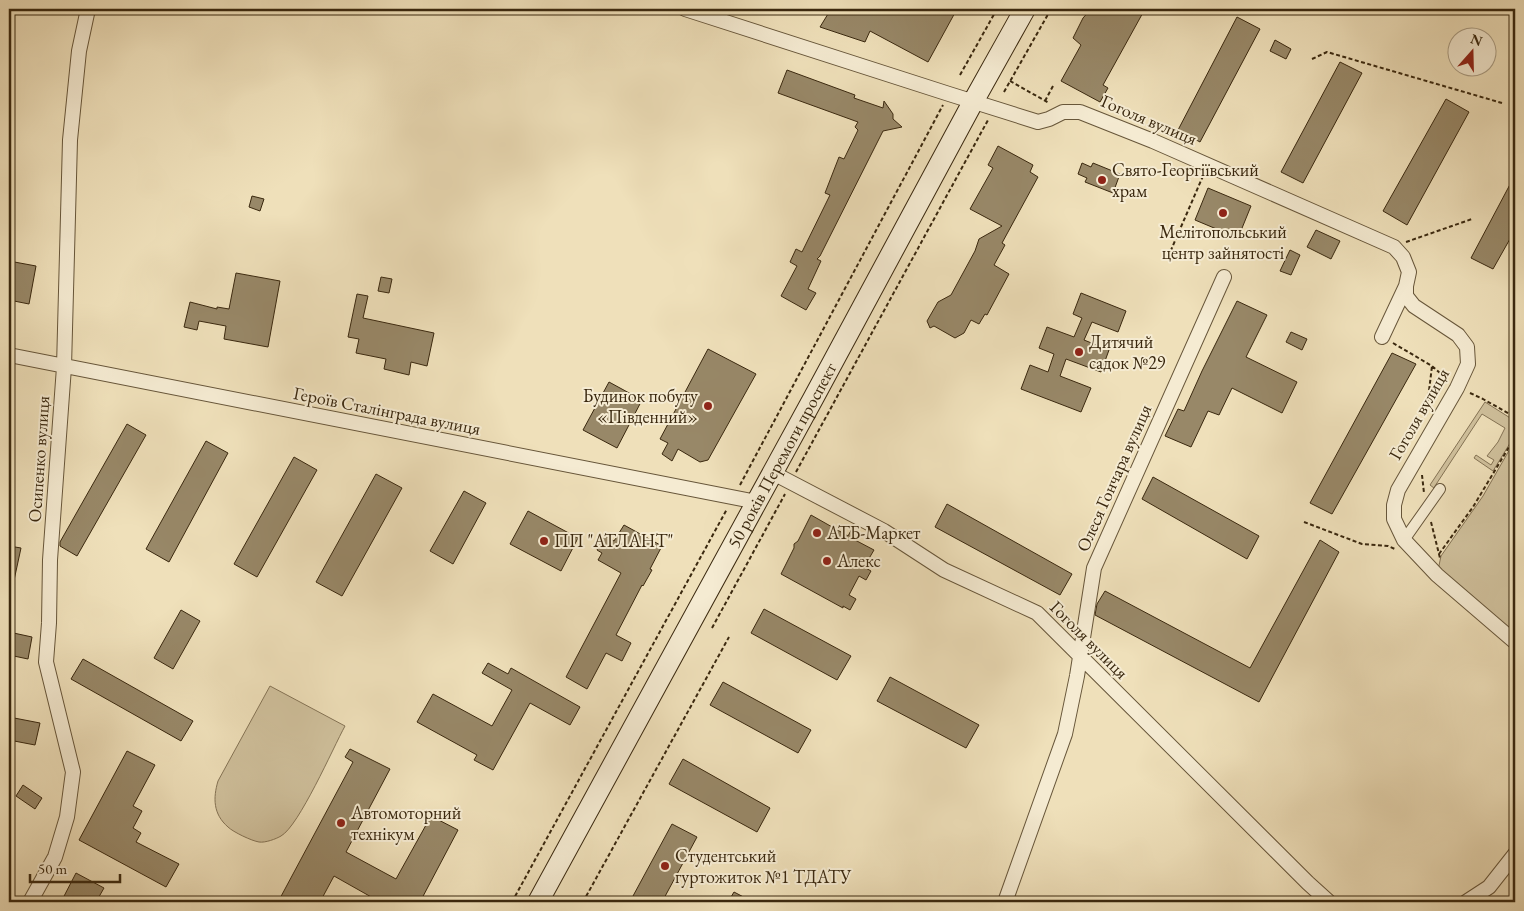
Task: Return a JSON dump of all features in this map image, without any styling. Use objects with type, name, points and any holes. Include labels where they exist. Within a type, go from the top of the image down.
[{"type":"main road","name":"50 років Перемоги проспект","points":[[538,902],[773,473],[973,102],[1026,9]]},
{"type":"street","name":"Осипенко вулиця","points":[[30,902],[55,857],[67,817],[73,772],[46,662],[50,560],[64,367],[70,140],[79,51],[88,9]]},
{"type":"street","name":"Гоголя вулиця","points":[[685,9],[1038,122],[1049,120],[1063,112],[1080,112],[1394,246],[1403,257],[1409,272],[1406,296],[1414,306],[1458,335],[1467,347],[1468,364],[1457,388],[1398,490],[1394,505],[1394,519],[1400,545]]},
{"type":"street","name":"Олеся Гончара вулиця","points":[[1005,902],[1008,888],[1065,734],[1097,558],[1148,449],[1224,277]]},
{"type":"street","points":[[1382,337],[1406,286]]},
{"type":"street","name":"Героїв Сталінграда вулиця","points":[[9,355],[757,502]]},
{"type":"street","name":"Гоголя вулиця","points":[[773,473],[884,531],[944,570],[1037,613],[1079,657],[1329,902]]},
{"type":"street","points":[[1440,488],[1400,545],[1515,642]]},
{"type":"street","points":[[1466,902],[1489,887],[1515,854]]},
{"type":"path","points":[[960,75],[997,9]]},
{"type":"path","points":[[1004,92],[1050,9]]},
{"type":"path","points":[[1312,58],[1327,52],[1502,103]]},
{"type":"path","points":[[1010,81],[1050,103]]},
{"type":"path","points":[[1045,101],[1053,86]]},
{"type":"path","points":[[512,902],[733,497],[946,99]]},
{"type":"path","points":[[712,628],[991,114]]},
{"type":"path","points":[[1168,257],[1208,165]]},
{"type":"path","points":[[1394,246],[1472,219]]},
{"type":"path","points":[[1439,554],[1473,507],[1515,437]]},
{"type":"path","points":[[1304,522],[1362,544],[1400,545]]},
{"type":"path","points":[[583,902],[729,637]]},
{"type":"shaded area","points":[[1485,402],[1515,421],[1515,435],[1493,471],[1474,458],[1476,455],[1491,465],[1494,460],[1487,456],[1498,442],[1505,428],[1482,414],[1434,488],[1430,485]]},
{"type":"shaded area","points":[[1515,440],[1515,642],[1437,575],[1441,556],[1483,496]]},
{"type":"shaded area","points":[[270,686],[345,726],[297,818],[281,836],[259,842],[238,834],[223,822],[217,811],[215,794],[218,781]]},
{"type":"building","points":[[831,9],[957,9],[928,62],[870,31],[865,42],[820,27]]},
{"type":"building","points":[[1091,9],[1145,9],[1103,85],[1108,88],[1100,102],[1061,81],[1081,45],[1073,38],[1083,18]]},
{"type":"building","points":[[1237,17],[1260,29],[1200,142],[1178,130]]},
{"type":"building","points":[[1275,40],[1291,49],[1286,59],[1270,51]]},
{"type":"building","points":[[1340,62],[1362,73],[1303,183],[1281,172]]},
{"type":"building","points":[[787,70],[855,95],[854,98],[883,108],[884,101],[893,114],[893,119],[902,127],[883,131],[817,259],[821,261],[808,289],[816,293],[806,310],[781,296],[797,266],[790,262],[796,249],[802,252],[830,195],[825,193],[839,157],[844,159],[858,130],[855,127],[858,122],[778,93]]},
{"type":"building","points":[[1446,99],[1469,112],[1407,225],[1383,211]]},
{"type":"building","points":[[998,146],[1033,165],[1030,172],[1038,177],[1002,243],[1005,245],[994,265],[1009,274],[987,315],[985,314],[979,324],[971,320],[964,333],[955,338],[934,326],[930,328],[927,321],[938,302],[951,295],[975,251],[979,239],[1002,226],[970,209],[993,168],[988,165]]},
{"type":"building","name":"Свято-Георгіївський храм","points":[[1082,163],[1091,167],[1093,163],[1120,174],[1113,193],[1085,182],[1087,178],[1078,174]]},
{"type":"building","points":[[1515,175],[1515,230],[1493,269],[1471,258]]},
{"type":"building","name":"Мелітопольський центр зайнятості","points":[[1208,188],[1251,206],[1238,238],[1195,220]]},
{"type":"building","points":[[252,196],[264,199],[260,211],[249,207]]},
{"type":"building","points":[[1316,230],[1340,241],[1331,259],[1307,247]]},
{"type":"building","points":[[1290,250],[1300,255],[1291,275],[1280,271]]},
{"type":"building","points":[[9,261],[36,266],[29,304],[9,300]]},
{"type":"building","points":[[236,273],[280,281],[268,347],[224,339],[226,326],[199,321],[197,330],[184,327],[190,302],[217,309],[217,307],[229,309]]},
{"type":"building","points":[[381,277],[392,279],[389,293],[378,291]]},
{"type":"building","name":"Дитячий садок №29","points":[[1081,293],[1126,311],[1118,332],[1092,322],[1084,340],[1109,350],[1101,372],[1066,359],[1060,376],[1091,388],[1081,412],[1021,389],[1030,365],[1048,372],[1054,354],[1039,348],[1047,327],[1074,337],[1082,318],[1073,314]]},
{"type":"building","points":[[357,294],[368,296],[363,318],[434,333],[427,366],[411,362],[409,375],[384,369],[386,359],[356,353],[359,339],[348,337]]},
{"type":"building","points":[[1237,301],[1267,315],[1246,357],[1297,382],[1282,413],[1232,388],[1219,415],[1208,411],[1191,447],[1165,436],[1178,409],[1184,411]]},
{"type":"building","points":[[1291,332],[1307,339],[1302,350],[1286,342]]},
{"type":"building","name":"Будинок побуту «Південний»","points":[[708,349],[756,374],[708,460],[700,462],[678,449],[672,461],[662,454],[668,443],[660,439]]},
{"type":"building","points":[[1392,353],[1416,364],[1332,514],[1310,503]]},
{"type":"building","points":[[609,382],[642,400],[617,448],[583,430]]},
{"type":"building","points":[[127,424],[146,435],[77,556],[60,546],[60,542]]},
{"type":"building","points":[[206,441],[228,453],[169,562],[146,549]]},
{"type":"building","points":[[294,457],[317,470],[257,577],[234,564]]},
{"type":"building","points":[[376,474],[402,488],[342,596],[316,582]]},
{"type":"building","points":[[1153,477],[1259,536],[1247,559],[1142,499]]},
{"type":"building","points":[[464,491],[486,503],[453,564],[430,551]]},
{"type":"building","points":[[947,504],[1072,574],[1060,595],[935,527]]},
{"type":"building","name":"ПП \"АТЛАНТ\"","points":[[528,511],[578,538],[561,571],[510,544]]},
{"type":"building","name":"Алекс","points":[[811,515],[848,536],[854,525],[859,528],[855,540],[874,550],[864,567],[871,571],[866,580],[859,576],[849,595],[856,599],[850,610],[781,574],[794,548],[794,544],[798,541]]},
{"type":"building","points":[[624,525],[662,546],[650,569],[652,570],[616,635],[631,643],[622,661],[606,653],[587,689],[566,677],[621,573],[598,560],[602,553],[597,550],[605,536],[614,541]]},
{"type":"building","points":[[1320,540],[1339,552],[1259,702],[1095,615],[1097,604],[1105,591],[1250,668]]},
{"type":"building","points":[[9,546],[21,548],[13,585],[9,584]]},
{"type":"building","points":[[764,609],[851,656],[837,680],[751,633]]},
{"type":"building","points":[[181,610],[200,621],[173,669],[154,658]]},
{"type":"building","points":[[9,632],[32,637],[28,659],[9,655]]},
{"type":"building","points":[[83,659],[193,721],[181,741],[71,679]]},
{"type":"building","points":[[488,663],[508,674],[511,668],[580,707],[570,725],[530,703],[493,770],[474,760],[477,755],[417,722],[433,694],[492,726],[512,690],[482,673]]},
{"type":"building","points":[[890,677],[979,725],[966,748],[877,701]]},
{"type":"building","points":[[723,682],[811,730],[798,753],[710,705]]},
{"type":"building","points":[[9,717],[40,723],[35,745],[9,740]]},
{"type":"building","name":"Автомоторний технікум","points":[[350,749],[390,769],[346,852],[396,879],[431,816],[458,830],[420,902],[371,902],[373,898],[334,876],[320,902],[278,902],[353,762],[345,757]]},
{"type":"building","points":[[127,751],[155,765],[133,806],[142,811],[133,828],[141,833],[136,842],[179,864],[166,887],[79,840]]},
{"type":"building","points":[[683,759],[770,808],[757,832],[669,784]]},
{"type":"building","points":[[23,785],[42,798],[35,809],[16,796]]},
{"type":"building","name":"Студентський гуртожиток №1 ТДАТУ","points":[[672,824],[697,837],[662,902],[645,902],[633,896]]},
{"type":"building","points":[[76,873],[104,888],[96,902],[61,902]]},
{"type":"building","points":[[734,892],[753,902],[728,902]]},
{"type":"place","name":"Свято-Георгіївський храм","points":[[1102,180]]},
{"type":"place","name":"Мелітопольський центр зайнятості","points":[[1223,213]]},
{"type":"place","name":"Дитячий садок №29","points":[[1079,352]]},
{"type":"place","name":"Будинок побуту «Південний»","points":[[708,406]]},
{"type":"place","name":"АТБ-Маркет","points":[[817,533]]},
{"type":"place","name":"ПП \"АТЛАНТ\"","points":[[544,541]]},
{"type":"place","name":"Алекс","points":[[827,561]]},
{"type":"place","name":"Автомоторний технікум","points":[[341,823]]},
{"type":"place","name":"Студентський гуртожиток №1 ТДАТУ","points":[[665,866]]}]
